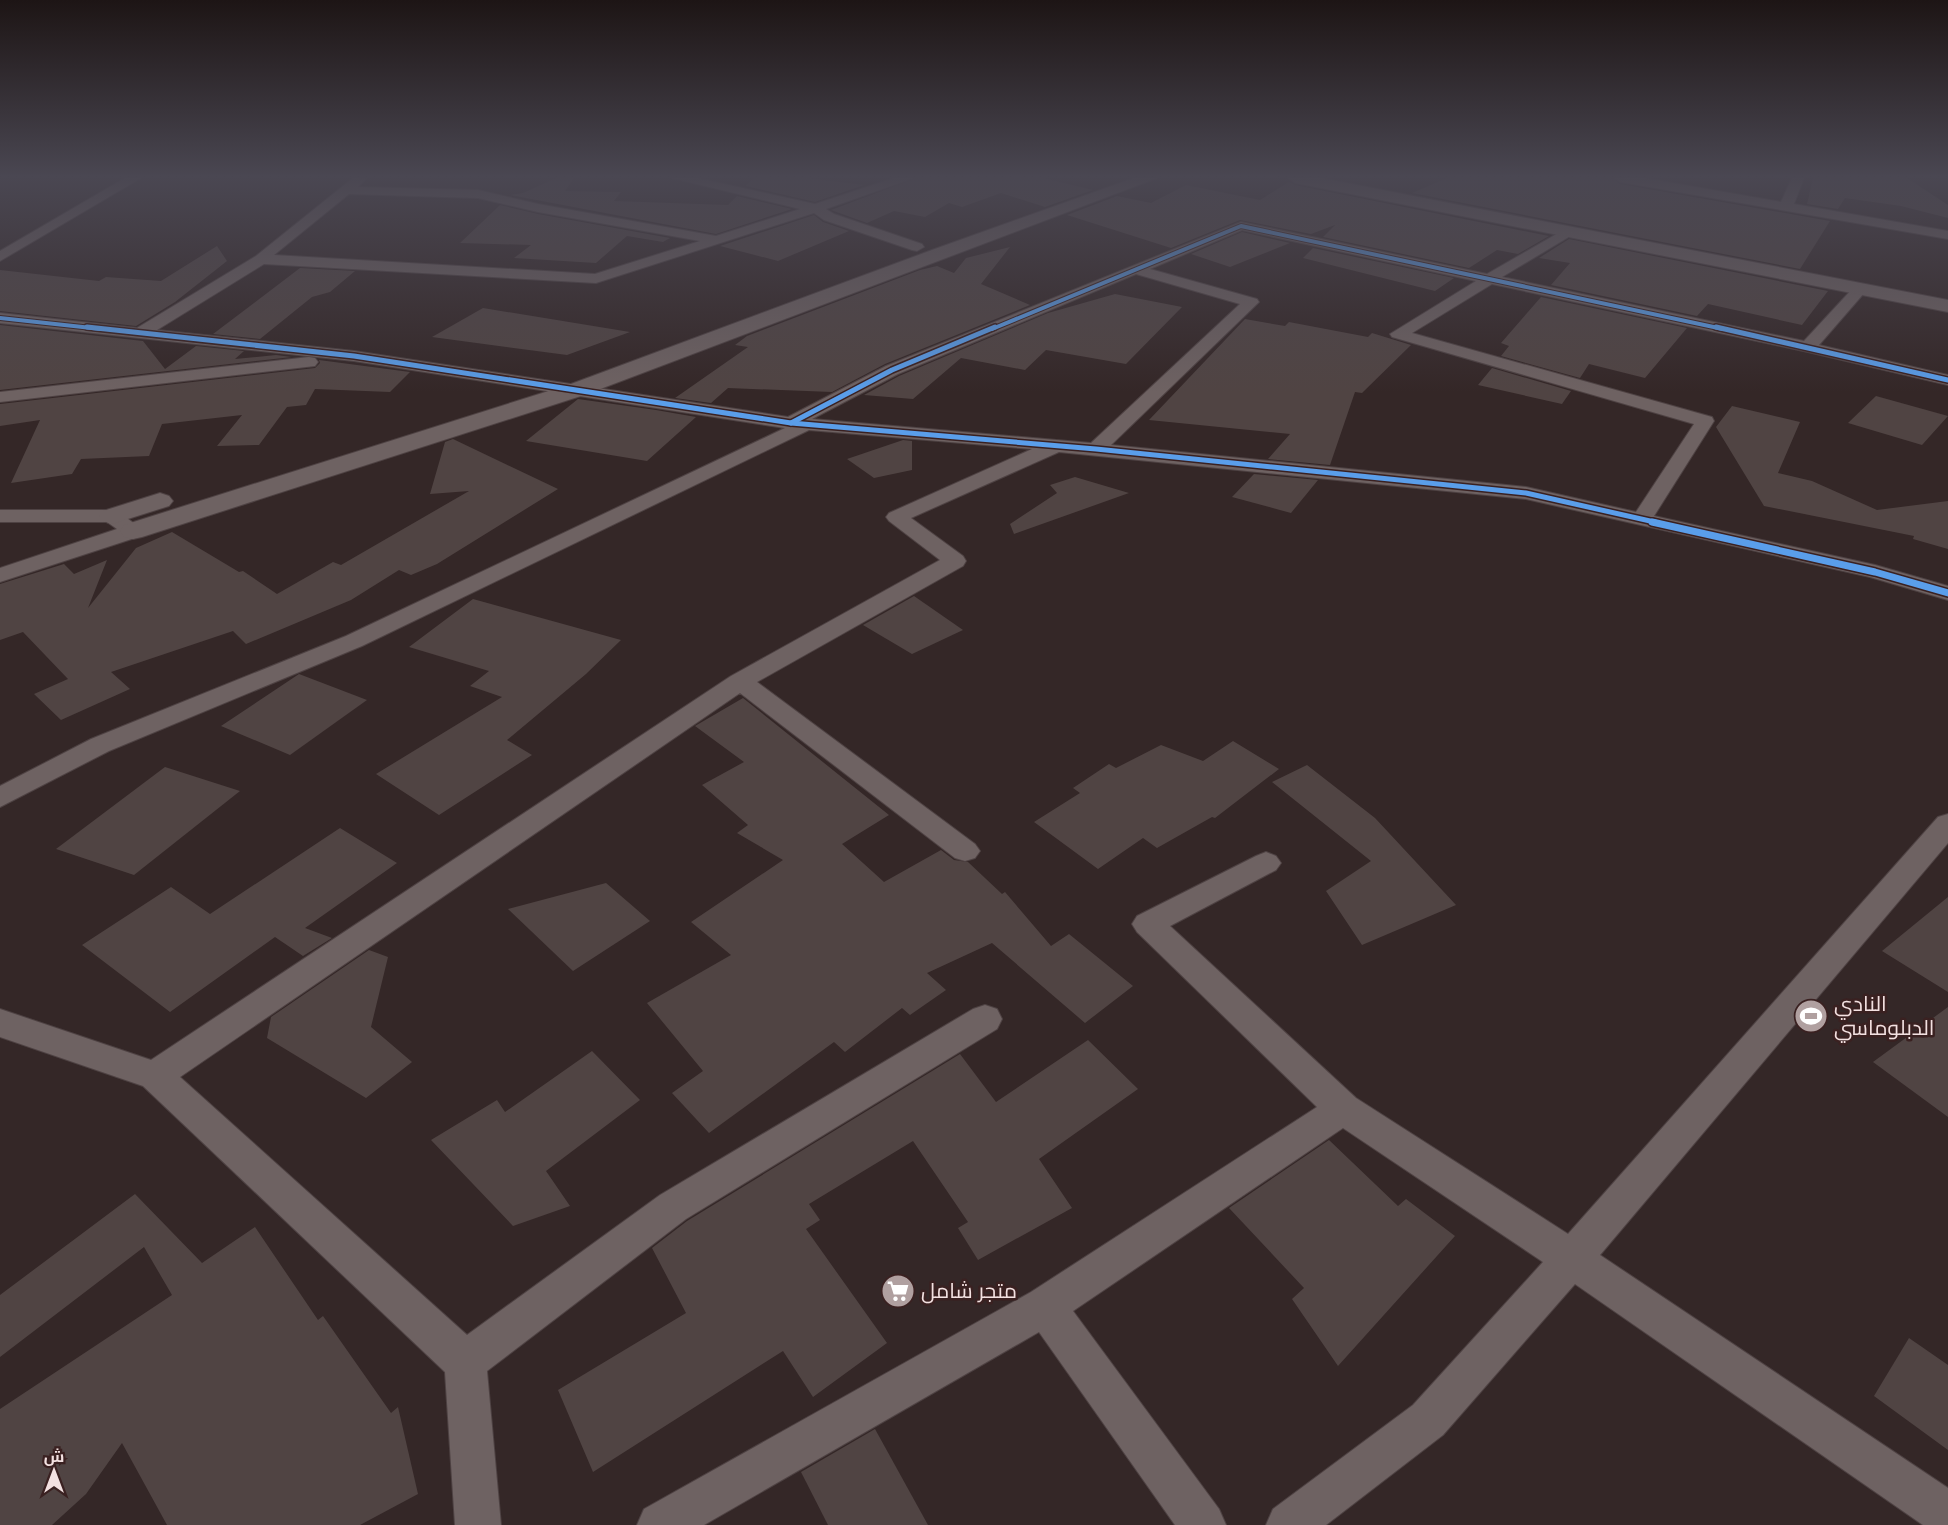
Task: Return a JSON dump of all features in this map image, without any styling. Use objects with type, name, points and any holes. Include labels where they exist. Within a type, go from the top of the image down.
[{"type":"street","points":[[0,257],[13,249]]},
{"type":"street","points":[[142,332],[261,260],[274,249]]},
{"type":"street","points":[[261,260],[596,279],[686,249]]},
{"type":"street","points":[[0,516],[112,516],[537,383],[911,249]]},
{"type":"street","points":[[924,249],[938,254]]},
{"type":"street","points":[[0,575],[579,389],[951,249]]},
{"type":"street","points":[[0,798],[100,745],[354,641],[799,424],[892,370],[1186,249]]},
{"type":"street","points":[[1351,249],[1808,347],[1948,380]]},
{"type":"street","points":[[1540,249],[1398,334],[1705,421],[1642,518]]},
{"type":"street","points":[[1672,249],[1948,295]]},
{"type":"street","points":[[1688,249],[1860,289],[1948,306]]},
{"type":"street","points":[[1096,449],[1251,302],[1137,270]]},
{"type":"street","points":[[1808,347],[1860,289]]},
{"type":"street","points":[[0,318],[354,356],[799,424],[1096,449],[1526,492],[1875,572],[1948,593]]},
{"type":"street","points":[[0,397],[354,356]]},
{"type":"street","points":[[155,1076],[740,681],[955,561],[896,517],[1057,446]]},
{"type":"street","points":[[112,516],[133,531]]},
{"type":"street","points":[[740,681],[965,851]]},
{"type":"street","points":[[1289,1525],[1428,1420],[1572,1259],[1948,824]]},
{"type":"street","points":[[1266,863],[1148,924],[1343,1109],[1572,1259],[1948,1515]]},
{"type":"street","points":[[465,1362],[673,1207],[985,1019]]},
{"type":"street","points":[[0,1023],[155,1076],[465,1362],[478,1525]]},
{"type":"street","points":[[660,1525],[1045,1306],[1343,1109]]},
{"type":"street","points":[[1045,1306],[1203,1525]]},
{"type":"building","points":[[212,249],[219,249],[227,261],[175,302],[136,326],[0,311],[0,270],[99,281],[106,277],[161,281]]},
{"type":"building","points":[[526,249],[612,249],[596,263],[514,258]]},
{"type":"building","points":[[732,249],[806,249],[778,261]]},
{"type":"building","points":[[1008,249],[981,284],[1030,305],[885,364],[832,392],[728,388],[711,403],[675,398],[748,347],[735,345],[747,336],[920,270],[937,266],[954,273],[966,258]]},
{"type":"building","points":[[1202,249],[1275,249],[1230,267],[1191,254]]},
{"type":"building","points":[[1312,249],[1318,249],[1454,278],[1435,291],[1303,258]]},
{"type":"building","points":[[1380,249],[1526,249],[1518,254],[1497,250],[1469,268]]},
{"type":"building","points":[[1553,249],[1620,249],[1828,291],[1802,325],[1708,304],[1697,316],[1551,285],[1570,263],[1539,258]]},
{"type":"building","points":[[1699,249],[1812,249],[1800,269]]},
{"type":"building","points":[[300,268],[355,271],[330,292],[312,297],[260,339],[213,334]]},
{"type":"building","points":[[1115,294],[1182,307],[1126,364],[1046,350],[1025,370],[961,358],[913,399],[864,395],[899,376],[1048,313]]},
{"type":"building","points":[[1541,297],[1687,328],[1645,378],[1589,364],[1580,378],[1501,356],[1509,346],[1501,343]]},
{"type":"building","points":[[483,308],[630,332],[567,355],[432,337]]},
{"type":"building","points":[[1245,319],[1285,326],[1289,322],[1368,337],[1372,333],[1411,345],[1362,393],[1355,392],[1330,465],[1268,459],[1290,434],[1149,420]]},
{"type":"building","points":[[0,325],[143,341],[165,369],[196,346],[244,351],[235,359],[276,355],[292,357],[0,390]]},
{"type":"building","points":[[319,360],[410,372],[390,392],[315,389],[306,405],[287,407],[259,445],[217,446],[242,415],[162,424],[149,456],[81,459],[72,474],[11,483],[40,420],[0,426],[0,404],[315,368],[320,363]]},
{"type":"building","points":[[1492,368],[1571,391],[1562,404],[1478,385]]},
{"type":"building","points":[[1876,396],[1948,416],[1922,445],[1848,423]]},
{"type":"building","points":[[578,399],[696,417],[647,461],[526,441]]},
{"type":"building","points":[[1732,406],[1800,422],[1778,473],[1812,481],[1877,510],[1948,501],[1948,549],[1913,539],[1914,536],[1764,506],[1716,427]]},
{"type":"building","points":[[453,439],[558,489],[437,564],[411,575],[399,570],[351,600],[246,644],[233,631],[111,672],[130,689],[61,720],[34,694],[68,679],[23,632],[0,640],[0,584],[64,564],[74,574],[107,560],[88,608],[136,548],[172,532],[239,572],[243,571],[277,594],[333,562],[341,565],[469,491],[430,494],[445,442]]},
{"type":"building","points":[[903,440],[912,441],[912,470],[874,478],[847,459]]},
{"type":"building","points":[[1254,474],[1318,480],[1291,513],[1232,497]]},
{"type":"building","points":[[1075,477],[1129,493],[1014,534],[1010,524],[1057,493],[1050,485]]},
{"type":"building","points":[[914,596],[963,630],[912,654],[863,625]]},
{"type":"building","points":[[473,599],[621,640],[586,674],[507,740],[532,755],[439,815],[376,774],[502,697],[470,686],[489,671],[409,647]]},
{"type":"building","points":[[299,674],[367,700],[290,755],[221,726]]},
{"type":"building","points":[[743,698],[889,815],[842,844],[884,882],[941,850],[954,860],[968,862],[1002,894],[1005,892],[1051,946],[1069,934],[1133,986],[1085,1023],[992,943],[927,973],[946,990],[910,1015],[902,1008],[845,1052],[834,1042],[709,1133],[672,1093],[703,1071],[647,1003],[731,955],[691,922],[783,860],[737,833],[748,825],[702,785],[744,762],[695,726]]},
{"type":"building","points":[[1233,741],[1279,769],[1215,818],[1212,817],[1157,848],[1143,838],[1098,869],[1034,822],[1080,793],[1073,788],[1109,764],[1116,768],[1161,745],[1203,761]]},
{"type":"building","points":[[1307,765],[1375,818],[1456,905],[1362,945],[1326,891],[1371,861],[1272,782]]},
{"type":"building","points":[[165,767],[240,791],[134,875],[56,849]]},
{"type":"building","points":[[340,828],[397,863],[305,928],[332,938],[303,956],[275,937],[170,1012],[82,945],[171,887],[210,914]]},
{"type":"building","points":[[606,883],[650,921],[573,971],[508,909]]},
{"type":"building","points":[[1948,897],[1948,992],[1882,951]]},
{"type":"building","points":[[369,950],[388,957],[371,1027],[412,1062],[366,1098],[267,1038],[271,1017]]},
{"type":"building","points":[[1948,1007],[1948,1117],[1873,1062]]},
{"type":"building","points":[[1088,1040],[1138,1089],[1039,1159],[1072,1208],[978,1260],[958,1228],[968,1222],[913,1141],[809,1204],[820,1220],[806,1229],[887,1343],[813,1397],[783,1351],[593,1472],[558,1390],[686,1313],[652,1248],[687,1221],[960,1054],[996,1102]]},
{"type":"building","points":[[592,1051],[640,1100],[546,1171],[570,1206],[513,1226],[431,1140],[497,1100],[505,1112]]},
{"type":"building","points":[[1329,1140],[1398,1206],[1406,1199],[1455,1236],[1338,1366],[1292,1299],[1304,1288],[1229,1208]]},
{"type":"building","points":[[135,1194],[202,1263],[255,1227],[318,1320],[323,1316],[391,1413],[398,1407],[418,1494],[360,1525],[167,1525],[122,1443],[86,1494],[52,1525],[0,1525],[0,1409],[172,1295],[144,1247],[0,1357],[0,1295]]},
{"type":"building","points":[[1909,1338],[1948,1365],[1948,1450],[1874,1396]]},
{"type":"building","points":[[875,1429],[928,1525],[828,1525],[801,1472]]},
{"type":"cycle path","points":[[791,423],[892,370],[1185,249]]},
{"type":"cycle path","points":[[1350,249],[1808,347],[1948,380]]},
{"type":"cycle path","points":[[0,318],[354,356],[791,423],[1096,449],[1526,493],[1875,572],[1948,593]]},
{"type":"place","name":"النادي الدبلوماسي","points":[[1811,1016]]},
{"type":"place","name":"متجر شامل","points":[[898,1291]]}]
